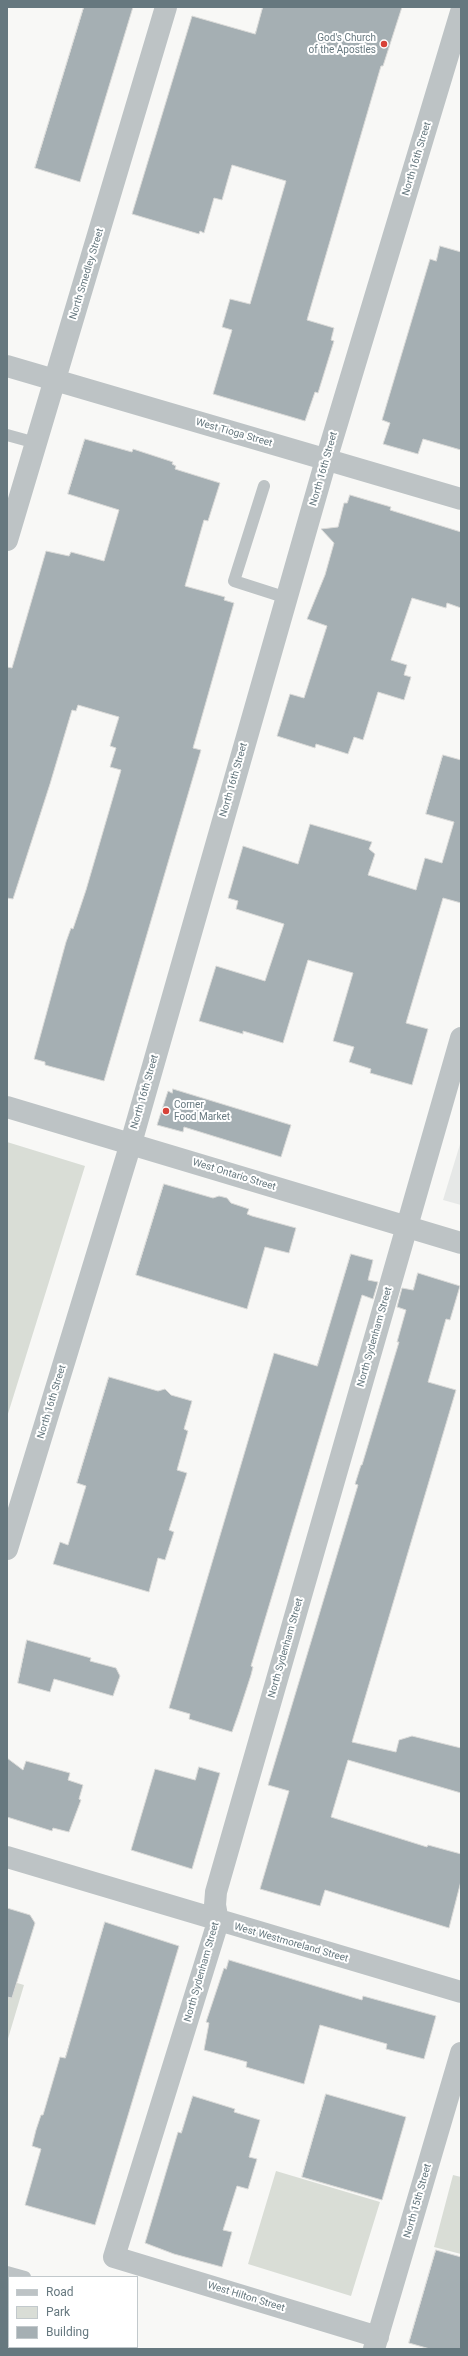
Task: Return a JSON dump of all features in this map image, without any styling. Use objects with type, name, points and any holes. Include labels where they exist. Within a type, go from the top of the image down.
[{"type":"street","name":"North Smedley Street","points":[[7,540],[56,380],[166,7]]},
{"type":"street","name":"North 16th Street","points":[[7,1549],[131,1143],[326,460],[461,12]]},
{"type":"street","name":"West Tioga Street","points":[[7,366],[461,499]]},
{"type":"street","name":"North Sydenham Street","points":[[114,2257],[218,1922],[215,1906],[216,1892],[461,1038]]},
{"type":"street","name":"West Ontario Street","points":[[7,1107],[461,1243]]},
{"type":"street","name":"West Westmoreland Street","points":[[7,1857],[218,1922],[461,1992]]},
{"type":"street","name":"North 15th Street","points":[[376,2343],[461,2053]]},
{"type":"street","name":"West Hilton Street","points":[[114,2257],[376,2343]]},
{"type":"lane","points":[[7,435],[36,443]]},
{"type":"lane","points":[[264,486],[234,581],[287,598]]},
{"type":"lane","points":[[7,2272],[21,2276]]},
{"type":"shaded area","points":[[461,1141],[461,1205],[443,1200]]},
{"type":"green space","points":[[7,1142],[85,1166],[7,1417]]},
{"type":"green space","points":[[7,1980],[24,1985],[7,2042]]},
{"type":"green space","points":[[276,2171],[380,2202],[351,2296],[248,2264]]},
{"type":"green space","points":[[453,2175],[461,2177],[461,2254],[434,2247]]},
{"type":"building","points":[[84,7],[133,7],[80,182],[35,168]]},
{"type":"building","points":[[263,7],[402,7],[383,66],[381,66],[307,320],[334,328],[331,340],[334,341],[318,393],[315,392],[305,421],[213,394],[232,330],[222,327],[230,299],[250,304],[286,181],[232,165],[222,200],[214,198],[204,233],[200,231],[199,234],[132,214],[192,16],[255,34]]},
{"type":"building","points":[[440,246],[461,252],[461,450],[423,439],[418,454],[383,444],[390,423],[382,420],[430,259],[436,261]]},
{"type":"building","points":[[85,439],[132,452],[133,449],[173,462],[172,464],[176,466],[175,469],[220,483],[208,521],[204,520],[185,586],[225,597],[224,600],[234,603],[193,748],[201,750],[104,1081],[45,1065],[45,1062],[34,1059],[66,942],[71,928],[73,929],[86,890],[121,770],[110,767],[116,748],[110,746],[119,717],[78,705],[76,711],[72,710],[13,899],[7,898],[7,667],[12,668],[46,551],[69,556],[71,552],[104,561],[119,510],[68,494]]},
{"type":"building","points":[[350,495],[391,507],[390,510],[461,532],[461,608],[447,603],[446,608],[412,598],[391,660],[407,665],[404,675],[411,677],[404,700],[378,692],[363,740],[354,737],[348,754],[316,744],[315,748],[277,736],[290,694],[304,698],[327,626],[307,619],[325,575],[334,543],[321,529],[338,527],[344,503],[347,503]]},
{"type":"building","points":[[443,755],[461,760],[461,903],[443,898],[406,1023],[428,1029],[412,1085],[370,1073],[371,1069],[349,1062],[354,1047],[333,1041],[353,973],[308,960],[283,1043],[243,1031],[243,1034],[199,1021],[216,966],[265,981],[284,924],[236,909],[238,901],[228,898],[243,846],[298,864],[310,824],[372,842],[369,849],[375,854],[368,875],[416,890],[425,858],[442,863],[454,822],[426,814]]},
{"type":"building","points":[[173,1089],[291,1125],[281,1157],[184,1127],[183,1132],[157,1125],[168,1091],[172,1093]]},
{"type":"building","points":[[164,1184],[213,1198],[219,1196],[227,1198],[231,1203],[249,1209],[247,1214],[296,1228],[289,1253],[265,1247],[247,1309],[136,1275]]},
{"type":"building","points":[[351,1254],[373,1260],[368,1280],[378,1282],[373,1299],[362,1295],[251,1666],[253,1667],[251,1675],[232,1732],[189,1719],[190,1714],[169,1708],[274,1353],[317,1366]]},
{"type":"building","points":[[418,1273],[460,1286],[450,1320],[446,1319],[428,1382],[456,1390],[352,1742],[396,1752],[399,1740],[412,1736],[461,1748],[461,1793],[348,1760],[331,1817],[427,1847],[428,1845],[461,1854],[461,1881],[449,1928],[325,1890],[320,1906],[260,1889],[289,1791],[268,1785],[358,1485],[355,1484],[399,1342],[397,1342],[406,1310],[397,1307],[402,1288],[413,1290]]},
{"type":"building","points":[[109,1377],[158,1391],[165,1389],[171,1395],[192,1401],[184,1429],[188,1431],[177,1470],[187,1473],[169,1530],[174,1532],[165,1560],[158,1558],[149,1592],[53,1564],[60,1542],[68,1545],[86,1486],[77,1483]]},
{"type":"building","points":[[27,1640],[91,1658],[90,1661],[116,1668],[120,1676],[113,1696],[54,1679],[50,1692],[18,1683]]},
{"type":"building","points":[[7,1758],[23,1770],[26,1761],[70,1773],[68,1780],[83,1785],[79,1799],[81,1800],[69,1832],[53,1828],[52,1831],[7,1817]]},
{"type":"building","points":[[199,1767],[220,1773],[192,1869],[131,1850],[155,1769],[195,1780]]},
{"type":"building","points":[[7,1908],[30,1915],[35,1923],[12,1998],[7,1997]]},
{"type":"building","points":[[105,1922],[179,1946],[95,2225],[25,2205],[41,2149],[32,2146],[36,2130],[41,2115],[43,2115],[60,2057],[65,2058]]},
{"type":"building","points":[[229,1960],[362,2000],[363,1996],[436,2016],[424,2059],[386,2049],[387,2044],[320,2025],[304,2084],[246,2067],[247,2062],[204,2050],[209,2023],[206,2022],[224,1968],[226,1969]]},
{"type":"building","points":[[326,2094],[406,2117],[382,2200],[302,2177]]},
{"type":"building","points":[[193,2096],[235,2109],[234,2112],[260,2120],[249,2157],[257,2159],[248,2189],[237,2186],[223,2230],[232,2232],[222,2267],[174,2254],[145,2243],[178,2132],[181,2133]]},
{"type":"building","points":[[436,2250],[461,2257],[461,2349],[430,2349],[409,2343]]},
{"type":"place","name":"God's Church of the Apostles","points":[[384,44]]},
{"type":"place","name":"Corner Food Market","points":[[166,1111]]}]
